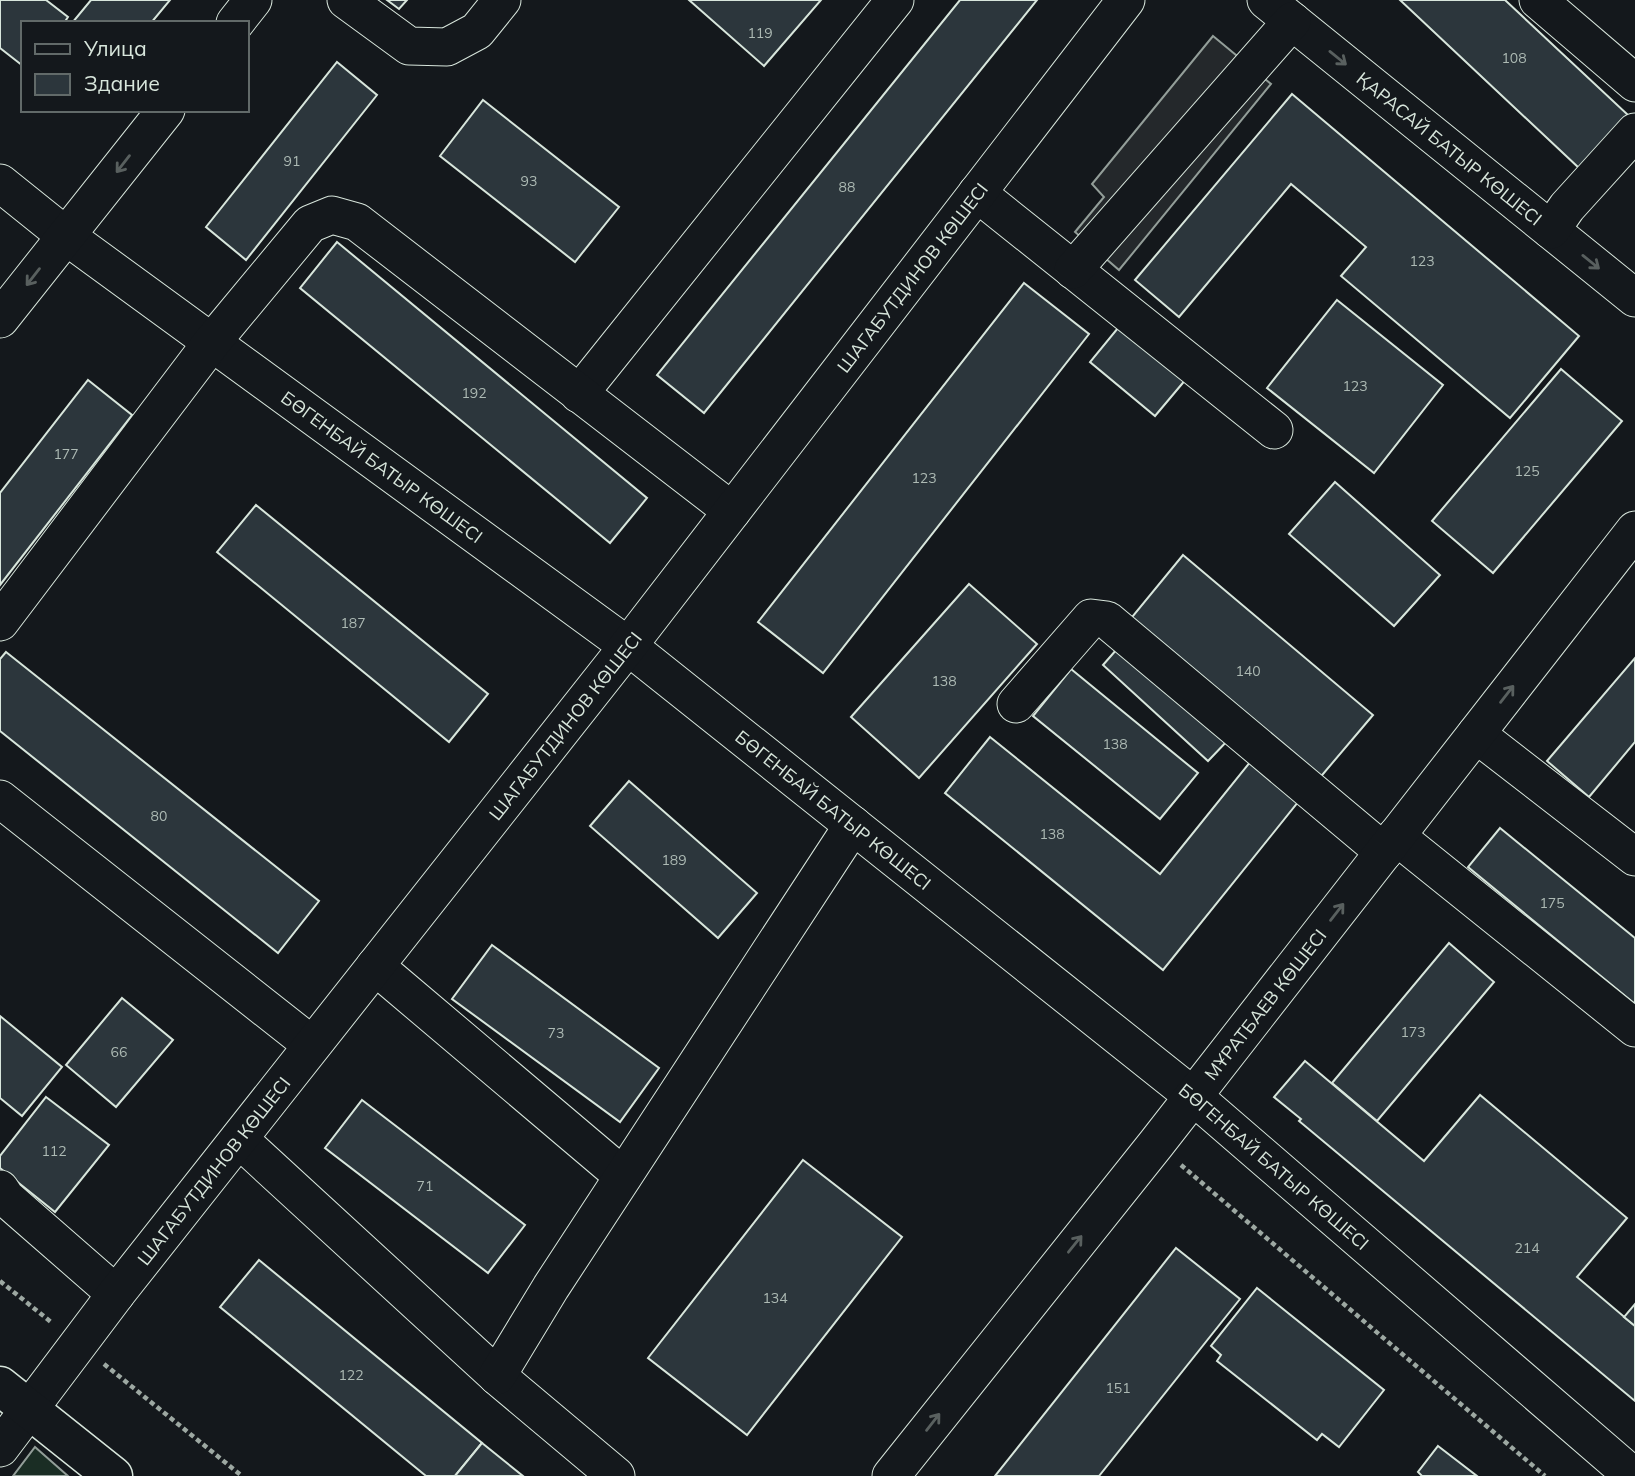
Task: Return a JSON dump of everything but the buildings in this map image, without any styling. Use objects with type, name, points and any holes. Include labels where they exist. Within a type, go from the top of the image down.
[{"type":"main road","points":[[0,1386],[113,1476]]},
{"type":"street","points":[[237,21],[253,0]]},
{"type":"street","points":[[346,0],[409,46],[447,47],[477,31],[502,0]]},
{"type":"street","points":[[579,394],[895,0]]},
{"type":"street","name":"ШАГАБУТДИНОВ КӨШЕСІ","points":[[0,1448],[116,1294],[628,646],[1126,0]]},
{"type":"street","points":[[1538,0],[1635,83]]},
{"type":"street","points":[[1073,270],[1279,11]]},
{"type":"street","name":"ҚАРАСАЙ БАТЫР КӨШЕСІ","points":[[1279,11],[1635,298]]},
{"type":"street","points":[[0,319],[164,112]]},
{"type":"street","points":[[1551,230],[1567,207],[1635,132]]},
{"type":"street","name":"БӨГЕНБАЙ БАТЫР КӨШЕСІ","points":[[0,183],[66,236],[628,646],[853,824],[1193,1096],[1633,1476]]},
{"type":"street","points":[[976,193],[1274,429]]},
{"type":"street","points":[[0,622],[212,342],[310,224],[332,215],[357,222],[732,511]]},
{"type":"street","name":"МҰРАТБАЕВ КӨШЕСІ","points":[[891,1476],[1156,1144],[1634,534]]},
{"type":"street","points":[[1016,704],[1091,618],[1107,620],[1390,844],[1635,1028]]},
{"type":"street","points":[[1476,734],[1635,857]]},
{"type":"street","points":[[0,799],[312,1045]]},
{"type":"street","points":[[497,1376],[623,1176],[853,824]]},
{"type":"street","points":[[375,966],[623,1176]]},
{"type":"street","points":[[239,1139],[497,1376],[616,1476]]},
{"type":"street","points":[[0,1189],[6,1198],[116,1294]]},
{"type":"path","points":[[1156,1144],[1394,1350],[1545,1476]]},
{"type":"path","points":[[0,1281],[243,1476]]},
{"type":"green space","points":[[35,1447],[68,1476],[13,1476]]},
{"type":"shaded area","points":[[1213,36],[1271,84],[1119,270],[1075,232],[1104,197],[1092,184]]}]
